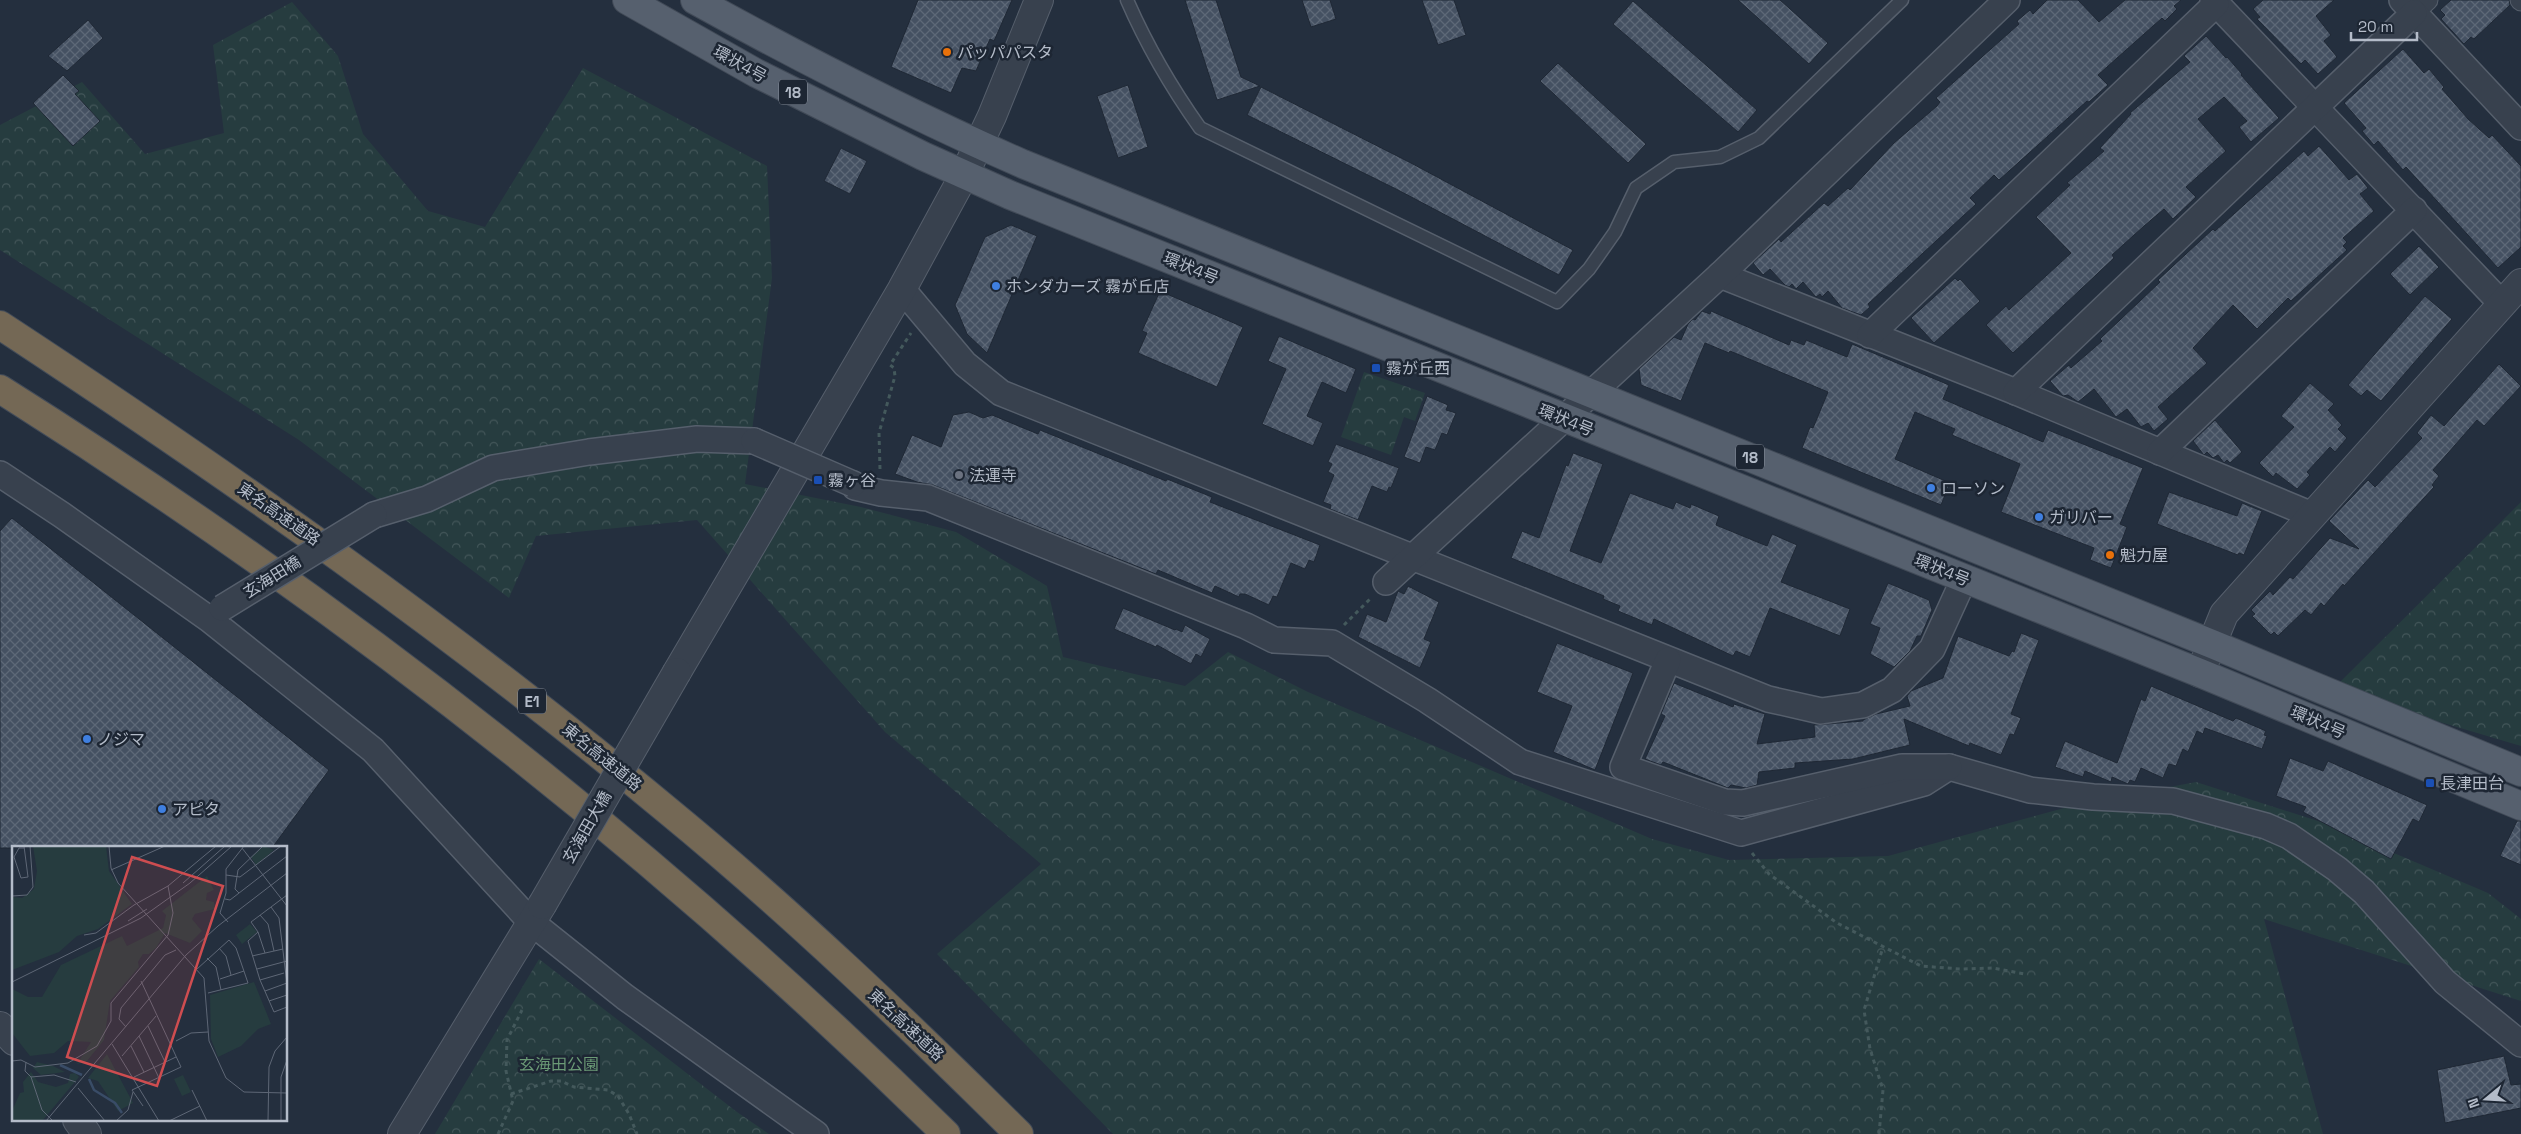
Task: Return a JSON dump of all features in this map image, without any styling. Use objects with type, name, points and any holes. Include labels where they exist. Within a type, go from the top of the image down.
[{"type":"highway","name":"東名高速道路","points":[[0,325],[198,457],[347,562],[521,693],[669,811],[818,943],[1019,1134]]},
{"type":"highway","points":[[0,389],[64,429],[257,560],[383,651],[513,752],[629,847],[735,938],[870,1059],[946,1134]]},
{"type":"main road","name":"環状4号","points":[[627,0],[756,74],[964,174],[1563,419],[2200,673],[2521,806]]},
{"type":"main road","name":"環状4号","points":[[695,0],[778,46],[978,144],[2212,644],[2521,772]]},
{"type":"street","name":"玄海田大橋","points":[[402,1134],[536,914],[902,289],[964,174],[1039,0]]},
{"type":"street","points":[[1386,582],[1414,559],[1720,275],[2007,0]]},
{"type":"street","points":[[1870,335],[2214,2],[2502,304]]},
{"type":"street","points":[[2016,392],[2315,106],[2415,4],[2521,127]]},
{"type":"street","points":[[2160,452],[2414,210]]},
{"type":"street","points":[[1720,275],[2016,392],[2312,515]]},
{"type":"street","points":[[2200,673],[2224,614],[2521,283]]},
{"type":"street","points":[[902,289],[965,364],[1001,393],[1768,699],[1821,712],[1863,705],[1892,690],[1932,649],[1964,579]]},
{"type":"street","name":"玄海田橋","points":[[216,614],[374,515],[427,499],[493,468],[589,452],[698,439],[754,441],[853,484],[855,487],[881,493],[928,498],[1246,626],[1274,640],[1337,635]]},
{"type":"street","points":[[0,474],[216,614],[373,750],[536,914],[625,997],[816,1134]]},
{"type":"street","points":[[1337,635],[1427,700],[1520,762],[1741,833],[1924,783],[1949,767]]},
{"type":"street","points":[[1668,660],[1623,767],[1725,802],[1743,803],[1902,767],[1949,767],[2030,790],[2093,797],[2174,801],[2266,826],[2289,836],[2338,869],[2364,892],[2445,982],[2521,1044]]},
{"type":"street","points":[[0,1026],[12,1039]]},
{"type":"street","points":[[78,1122],[87,1134]]},
{"type":"lane","points":[[1126,0],[1146,44],[1200,128],[1557,302],[1589,269],[1615,232],[1636,188],[1674,162],[1720,157],[1759,138],[1902,0]]},
{"type":"path","points":[[880,472],[879,433],[895,376],[894,368],[890,364],[924,314]]},
{"type":"path","points":[[1337,635],[1386,582]]},
{"type":"path","points":[[1741,833],[1745,845],[1769,874],[1837,923],[1920,966],[1960,969],[1993,968],[2025,974]]},
{"type":"path","points":[[1879,1134],[1883,1090],[1870,1049],[1864,1010],[1883,947]]},
{"type":"path","points":[[498,1134],[513,1101],[506,1070],[507,1040],[522,1010]]},
{"type":"path","points":[[511,1094],[551,1081],[561,1081],[574,1087],[608,1090],[618,1096],[629,1114],[637,1134]]},
{"type":"green space","points":[[292,2],[338,56],[363,134],[428,211],[485,227],[583,68],[767,166],[772,278],[745,484],[861,507],[956,532],[1047,586],[1063,657],[1185,686],[1228,652],[1308,692],[1652,839],[1729,860],[1888,856],[2079,804],[2196,782],[2321,822],[2488,893],[2521,919],[2521,1001],[2264,919],[2323,1134],[1113,1134],[937,954],[1041,864],[885,732],[697,520],[536,536],[509,598],[299,440],[0,250],[0,125],[82,82],[145,154],[224,133],[213,45]]},
{"type":"green space","points":[[1364,372],[1425,393],[1415,421],[1404,417],[1391,455],[1341,437]]},
{"type":"green space","points":[[2521,502],[2521,746],[2332,690]]},
{"type":"green space","name":"玄海田公園","points":[[539,959],[737,1112],[769,1134],[435,1134]]},
{"type":"building","points":[[918,0],[1012,0],[994,41],[990,39],[976,71],[962,68],[951,93],[891,67]]},
{"type":"building","points":[[1185,0],[1216,0],[1241,77],[1260,86],[1217,100]]},
{"type":"building","points":[[1302,0],[1330,0],[1336,19],[1311,27]]},
{"type":"building","points":[[1422,0],[1454,0],[1466,35],[1438,45]]},
{"type":"building","points":[[1738,0],[1780,0],[1828,43],[1809,64]]},
{"type":"building","points":[[2047,0],[2078,0],[2099,22],[2125,0],[2181,0],[2174,6],[2177,9],[2165,21],[2162,18],[2098,75],[2108,85],[2089,102],[2087,101],[1999,180],[1994,175],[1970,198],[1976,204],[1868,304],[1870,307],[1861,315],[1842,308],[1828,291],[1822,297],[1820,294],[1816,297],[1803,282],[1796,289],[1792,284],[1789,287],[1785,285],[1770,269],[1763,275],[1753,263],[1779,239],[1781,242],[1824,203],[1828,206],[1848,188],[1850,190],[1894,143],[1937,106],[1940,102],[1936,98],[2019,24],[2017,21],[2030,10],[2033,14]]},
{"type":"building","points":[[2263,0],[2334,0],[2316,16],[2331,35],[2324,41],[2337,57],[2318,74],[2305,60],[2301,64],[2257,19],[2260,17],[2253,9]]},
{"type":"building","points":[[2451,0],[2509,0],[2510,5],[2474,39],[2471,37],[2464,44],[2441,19],[2445,15],[2440,10]]},
{"type":"building","points":[[1633,1],[1757,110],[1738,132],[1613,24]]},
{"type":"building","points":[[88,20],[103,38],[67,71],[48,56]]},
{"type":"building","points":[[2206,36],[2227,57],[2279,118],[2251,142],[2239,127],[2247,121],[2224,97],[2198,119],[2226,151],[2186,187],[2196,197],[2173,219],[2164,209],[2144,226],[2112,255],[2114,258],[2013,353],[1986,325],[2006,306],[2009,310],[2071,253],[2036,217],[2070,185],[2067,183],[2104,151],[2100,148],[2130,113],[2190,62],[2184,56]]},
{"type":"building","points":[[2403,49],[2424,73],[2429,69],[2444,87],[2442,89],[2468,119],[2489,138],[2492,135],[2521,166],[2521,247],[2498,268],[2406,167],[2403,170],[2378,141],[2374,145],[2362,131],[2366,128],[2344,103]]},
{"type":"building","points":[[1558,63],[1646,144],[1628,163],[1540,81]]},
{"type":"building","points":[[63,75],[79,91],[75,94],[100,121],[73,146],[33,103]]},
{"type":"building","points":[[1128,85],[1148,147],[1118,158],[1097,96]]},
{"type":"building","points":[[1261,87],[1411,163],[1573,250],[1559,275],[1398,190],[1247,115]]},
{"type":"building","points":[[2319,146],[2349,180],[2357,174],[2368,188],[2360,194],[2374,211],[2343,238],[2347,242],[2343,246],[2347,250],[2291,301],[2288,298],[2257,329],[2233,305],[2193,348],[2207,363],[2158,407],[2168,419],[2154,431],[2148,423],[2141,427],[2127,409],[2116,417],[2094,389],[2078,402],[2068,395],[2063,396],[2050,381],[2069,365],[2071,368],[2102,341],[2100,339],[2160,282],[2158,280],[2213,229],[2215,231],[2304,151],[2308,156]]},
{"type":"building","points":[[841,148],[867,161],[850,194],[824,181]]},
{"type":"building","points":[[1011,225],[1037,236],[987,353],[967,334],[955,305],[985,237]]},
{"type":"building","points":[[2419,246],[2439,267],[2410,295],[2390,274]]},
{"type":"building","points":[[1955,278],[1958,281],[1960,279],[1980,301],[1934,343],[1911,318]]},
{"type":"building","points":[[1160,291],[1243,327],[1217,387],[1138,353],[1147,333],[1142,331]]},
{"type":"building","points":[[2425,296],[2452,319],[2381,401],[2367,390],[2361,396],[2348,385]]},
{"type":"building","points":[[1702,311],[1710,314],[1711,311],[1789,345],[1791,340],[1804,345],[1806,340],[1847,357],[1852,344],[1949,385],[1943,399],[2043,442],[2048,430],[2143,468],[2120,524],[2127,527],[2111,568],[2090,560],[2094,548],[2001,512],[2020,464],[1952,435],[1955,429],[1915,412],[1895,459],[1950,483],[1941,505],[1802,448],[1810,427],[1813,428],[1828,392],[1730,351],[1729,353],[1705,343],[1681,401],[1641,385],[1639,369],[1674,337],[1681,340],[1688,324],[1693,319],[1695,320]]},
{"type":"building","points":[[1279,336],[1356,369],[1346,393],[1322,382],[1307,416],[1323,423],[1313,446],[1262,424],[1286,369],[1268,361]]},
{"type":"building","points":[[2499,364],[2521,386],[2484,426],[2477,420],[2433,470],[2439,476],[2432,485],[2434,487],[2324,606],[2321,603],[2311,615],[2305,610],[2278,636],[2274,632],[2271,635],[2252,616],[2255,614],[2251,610],[2270,591],[2273,595],[2290,577],[2293,579],[2330,538],[2359,549],[2329,521],[2368,480],[2375,487],[2422,438],[2417,433],[2431,415],[2444,426]]},
{"type":"building","points":[[2310,383],[2334,404],[2328,410],[2342,425],[2338,429],[2347,438],[2335,452],[2330,447],[2307,472],[2310,475],[2297,489],[2276,473],[2273,477],[2259,463],[2294,427],[2281,416]]},
{"type":"building","points":[[1427,396],[1448,405],[1446,410],[1456,413],[1447,435],[1442,433],[1435,450],[1426,447],[1420,463],[1404,457]]},
{"type":"building","points":[[969,412],[983,418],[992,415],[1038,434],[1040,430],[1166,481],[1167,479],[1212,497],[1210,502],[1320,545],[1314,562],[1309,560],[1305,569],[1291,563],[1277,597],[1273,596],[1269,605],[1245,594],[1240,594],[1239,597],[1215,586],[1212,593],[1158,570],[1156,574],[933,485],[917,482],[895,474],[912,435],[941,447],[953,415]]},
{"type":"building","points":[[2215,420],[2242,452],[2230,463],[2227,460],[2224,463],[2218,455],[2213,458],[2207,452],[2204,455],[2193,441]]},
{"type":"building","points":[[1336,444],[1399,468],[1391,488],[1389,487],[1387,492],[1372,486],[1358,520],[1330,509],[1331,505],[1323,502],[1334,475],[1328,472],[1332,464],[1328,462]]},
{"type":"building","points":[[1573,453],[1603,464],[1570,551],[1601,563],[1630,493],[1673,509],[1676,502],[1690,508],[1691,504],[1719,516],[1716,525],[1767,546],[1772,534],[1797,545],[1781,582],[1850,609],[1840,636],[1770,608],[1750,657],[1736,651],[1733,656],[1654,619],[1652,625],[1618,611],[1620,606],[1603,599],[1604,596],[1511,558],[1522,531],[1539,538],[1566,465],[1568,466]]},
{"type":"building","points":[[2169,492],[2237,516],[2242,503],[2262,511],[2244,555],[2239,553],[2238,555],[2157,524]]},
{"type":"building","points":[[12,518],[329,770],[273,846],[12,846],[12,848],[0,848],[0,531]]},
{"type":"building","points":[[1888,583],[1929,600],[1932,610],[1921,636],[1917,636],[1910,651],[1894,667],[1870,654],[1880,628],[1870,624]]},
{"type":"building","points":[[1408,586],[1439,602],[1424,639],[1431,642],[1420,668],[1358,637],[1367,614],[1386,622],[1398,591],[1404,594]]},
{"type":"building","points":[[1123,608],[1182,632],[1185,625],[1210,639],[1201,657],[1196,654],[1191,664],[1157,645],[1156,647],[1114,629]]},
{"type":"building","points":[[2021,633],[2039,640],[2011,714],[2021,718],[2014,735],[2010,734],[2001,755],[1970,743],[1969,746],[1904,719],[1910,745],[1853,759],[1795,763],[1795,768],[1759,772],[1757,785],[1746,788],[1731,785],[1728,788],[1663,762],[1661,765],[1645,759],[1665,716],[1661,714],[1674,683],[1733,707],[1734,704],[1765,714],[1757,744],[1815,737],[1814,725],[1863,721],[1876,714],[1910,706],[1907,696],[1911,691],[1943,678],[1958,636],[2009,656],[2012,651],[2014,652]]},
{"type":"building","points":[[1557,643],[1633,673],[1595,770],[1553,752],[1572,706],[1537,692]]},
{"type":"building","points":[[2151,686],[2233,721],[2236,718],[2266,731],[2264,735],[2267,736],[2262,749],[2205,728],[2203,734],[2197,731],[2188,752],[2183,749],[2176,766],[2169,764],[2163,778],[2141,768],[2135,782],[2130,780],[2128,784],[2112,777],[2111,782],[2085,771],[2083,777],[2055,767],[2065,741],[2117,763],[2141,699],[2145,701]]},
{"type":"building","points":[[2290,758],[2323,771],[2328,761],[2427,805],[2419,822],[2413,819],[2391,859],[2303,812],[2306,807],[2276,796]]},
{"type":"building","points":[[2517,821],[2521,821],[2521,865],[2500,856]]},
{"type":"building","points":[[2504,1056],[2511,1085],[2521,1084],[2521,1108],[2445,1123],[2437,1070]]},
{"type":"place","name":"パッパパスタ","points":[[947,52]]},
{"type":"place","name":"ホンダカーズ 霧が丘店","points":[[996,286]]},
{"type":"place","name":"霧が丘西","points":[[1376,368]]},
{"type":"place","name":"法運寺","points":[[959,475]]},
{"type":"place","name":"霧ヶ谷","points":[[818,480]]},
{"type":"place","name":"ローソン","points":[[1931,488]]},
{"type":"place","name":"ガリバー","points":[[2039,517]]},
{"type":"place","name":"魁力屋","points":[[2110,555]]},
{"type":"place","name":"ノジマ","points":[[87,739]]},
{"type":"place","name":"長津田台","points":[[2430,783]]},
{"type":"place","name":"アピタ","points":[[162,809]]}]
